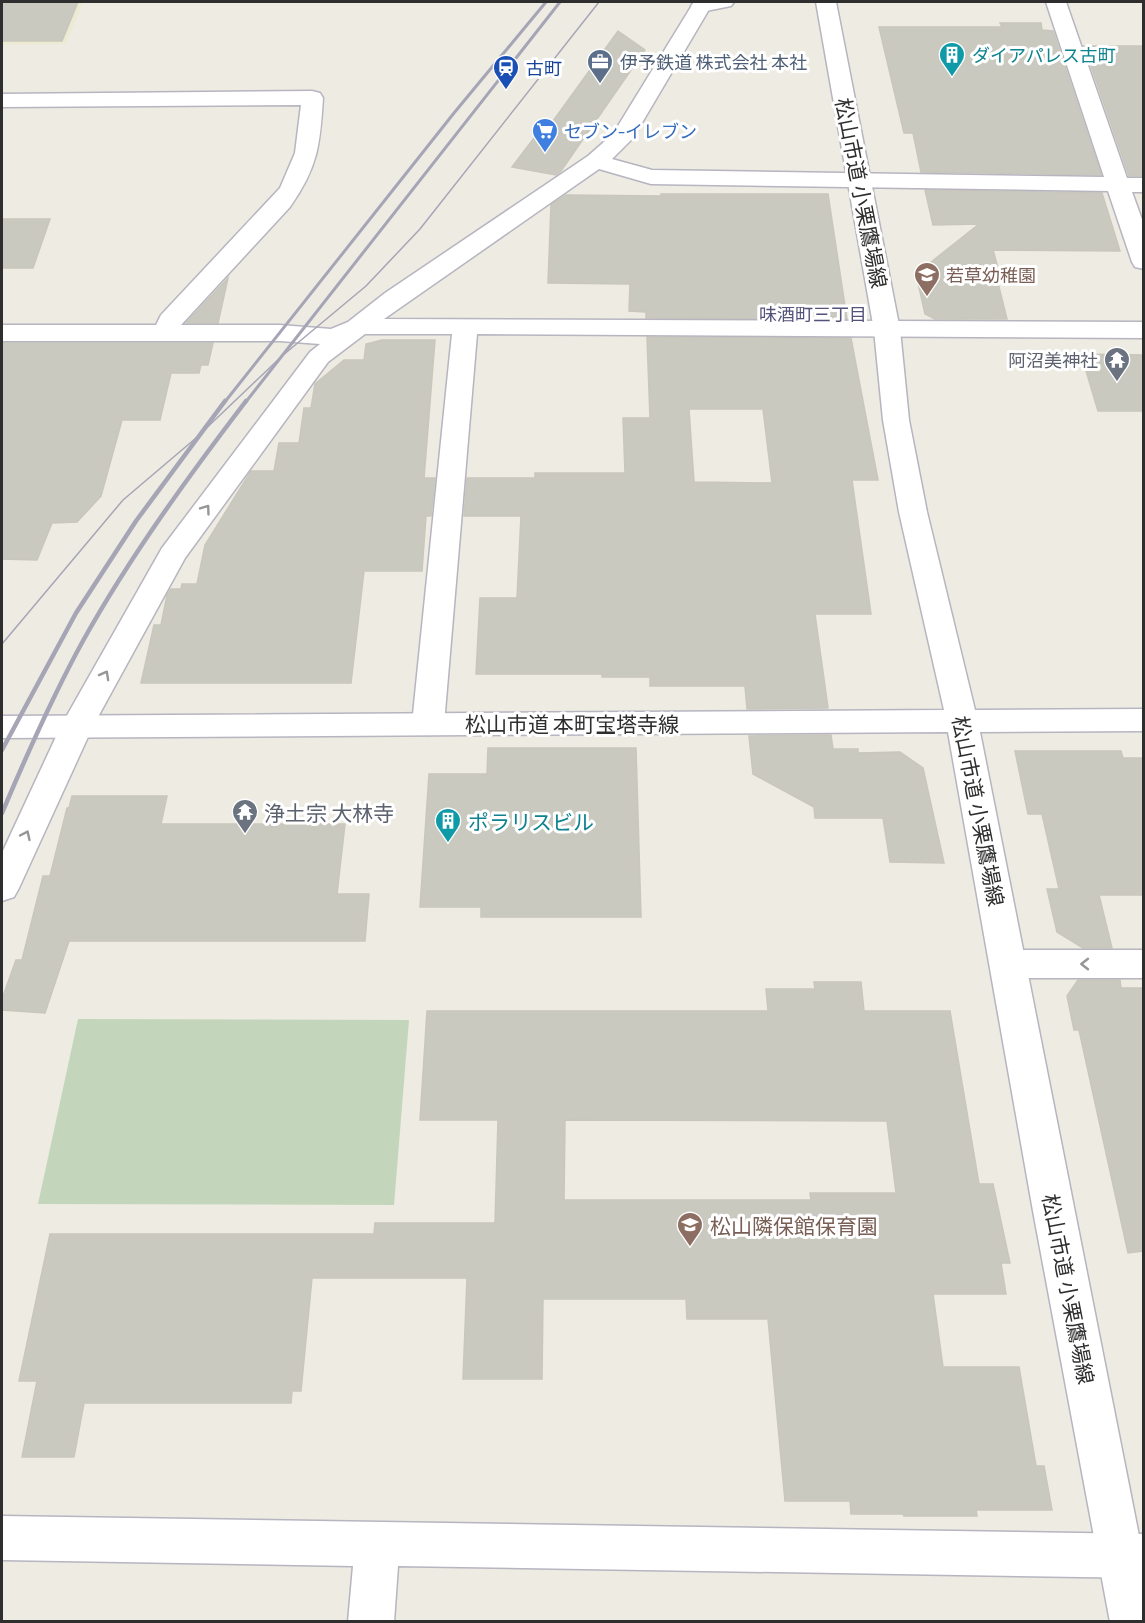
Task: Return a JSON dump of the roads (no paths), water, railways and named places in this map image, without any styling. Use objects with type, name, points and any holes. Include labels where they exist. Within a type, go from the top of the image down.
[{"type":"street","points":[[2,888],[77,726],[172,555],[319,357],[394,298],[596,161],[622,138],[703,4],[724,2]]},
{"type":"street","name":"松山市道 小栗鷹場線","points":[[826,2],[887,330],[896,420],[913,512],[962,721],[1053,1211],[1132,1556],[1133,1622]]},
{"type":"street","points":[[1056,2],[1143,262]]},
{"type":"street","points":[[2,100],[312,98],[307,159],[298,181],[282,202],[170,320],[166,332]]},
{"type":"street","points":[[596,161],[651,177],[1143,185]]},
{"type":"street","points":[[2,333],[290,333],[334,337],[360,326],[1143,330]]},
{"type":"street","points":[[428,724],[465,327]]},
{"type":"street","name":"松山市道 本町宝塔寺線","points":[[2,727],[1143,720]]},
{"type":"street","points":[[1008,964],[1143,964]]},
{"type":"street","points":[[2,1538],[1132,1556]]},
{"type":"street","points":[[370,1622],[377,1544]]},
{"type":"tram line","points":[[2,644],[123,500],[196,438],[282,356],[366,286],[420,229],[599,2]]},
{"type":"railway","points":[[224,403],[454,113],[546,2]]},
{"type":"railway","points":[[245,403],[560,2]]},
{"type":"railway","points":[[2,750],[76,613],[136,521],[225,401]]},
{"type":"railway","points":[[2,813],[51,703],[102,608],[161,517],[246,401]]},
{"type":"place","name":"ダイアパレス古町","points":[[952,78]]},
{"type":"place","name":"伊予鉄道 株式会社 本社","points":[[600,85]]},
{"type":"place","name":"古町","points":[[506,91]]},
{"type":"place","name":"セブン-イレブン","points":[[545,154]]},
{"type":"place","name":"若草幼稚園","points":[[927,298]]},
{"type":"place","name":"阿沼美神社","points":[[1117,383]]},
{"type":"place","name":"浄土宗 大林寺","points":[[245,835]]},
{"type":"place","name":"ポラリスビル","points":[[448,844]]},
{"type":"place","name":"松山隣保館保育園","points":[[690,1248]]},
{"type":"district","name":"味酒町三丁目","points":[[813,314]]}]
